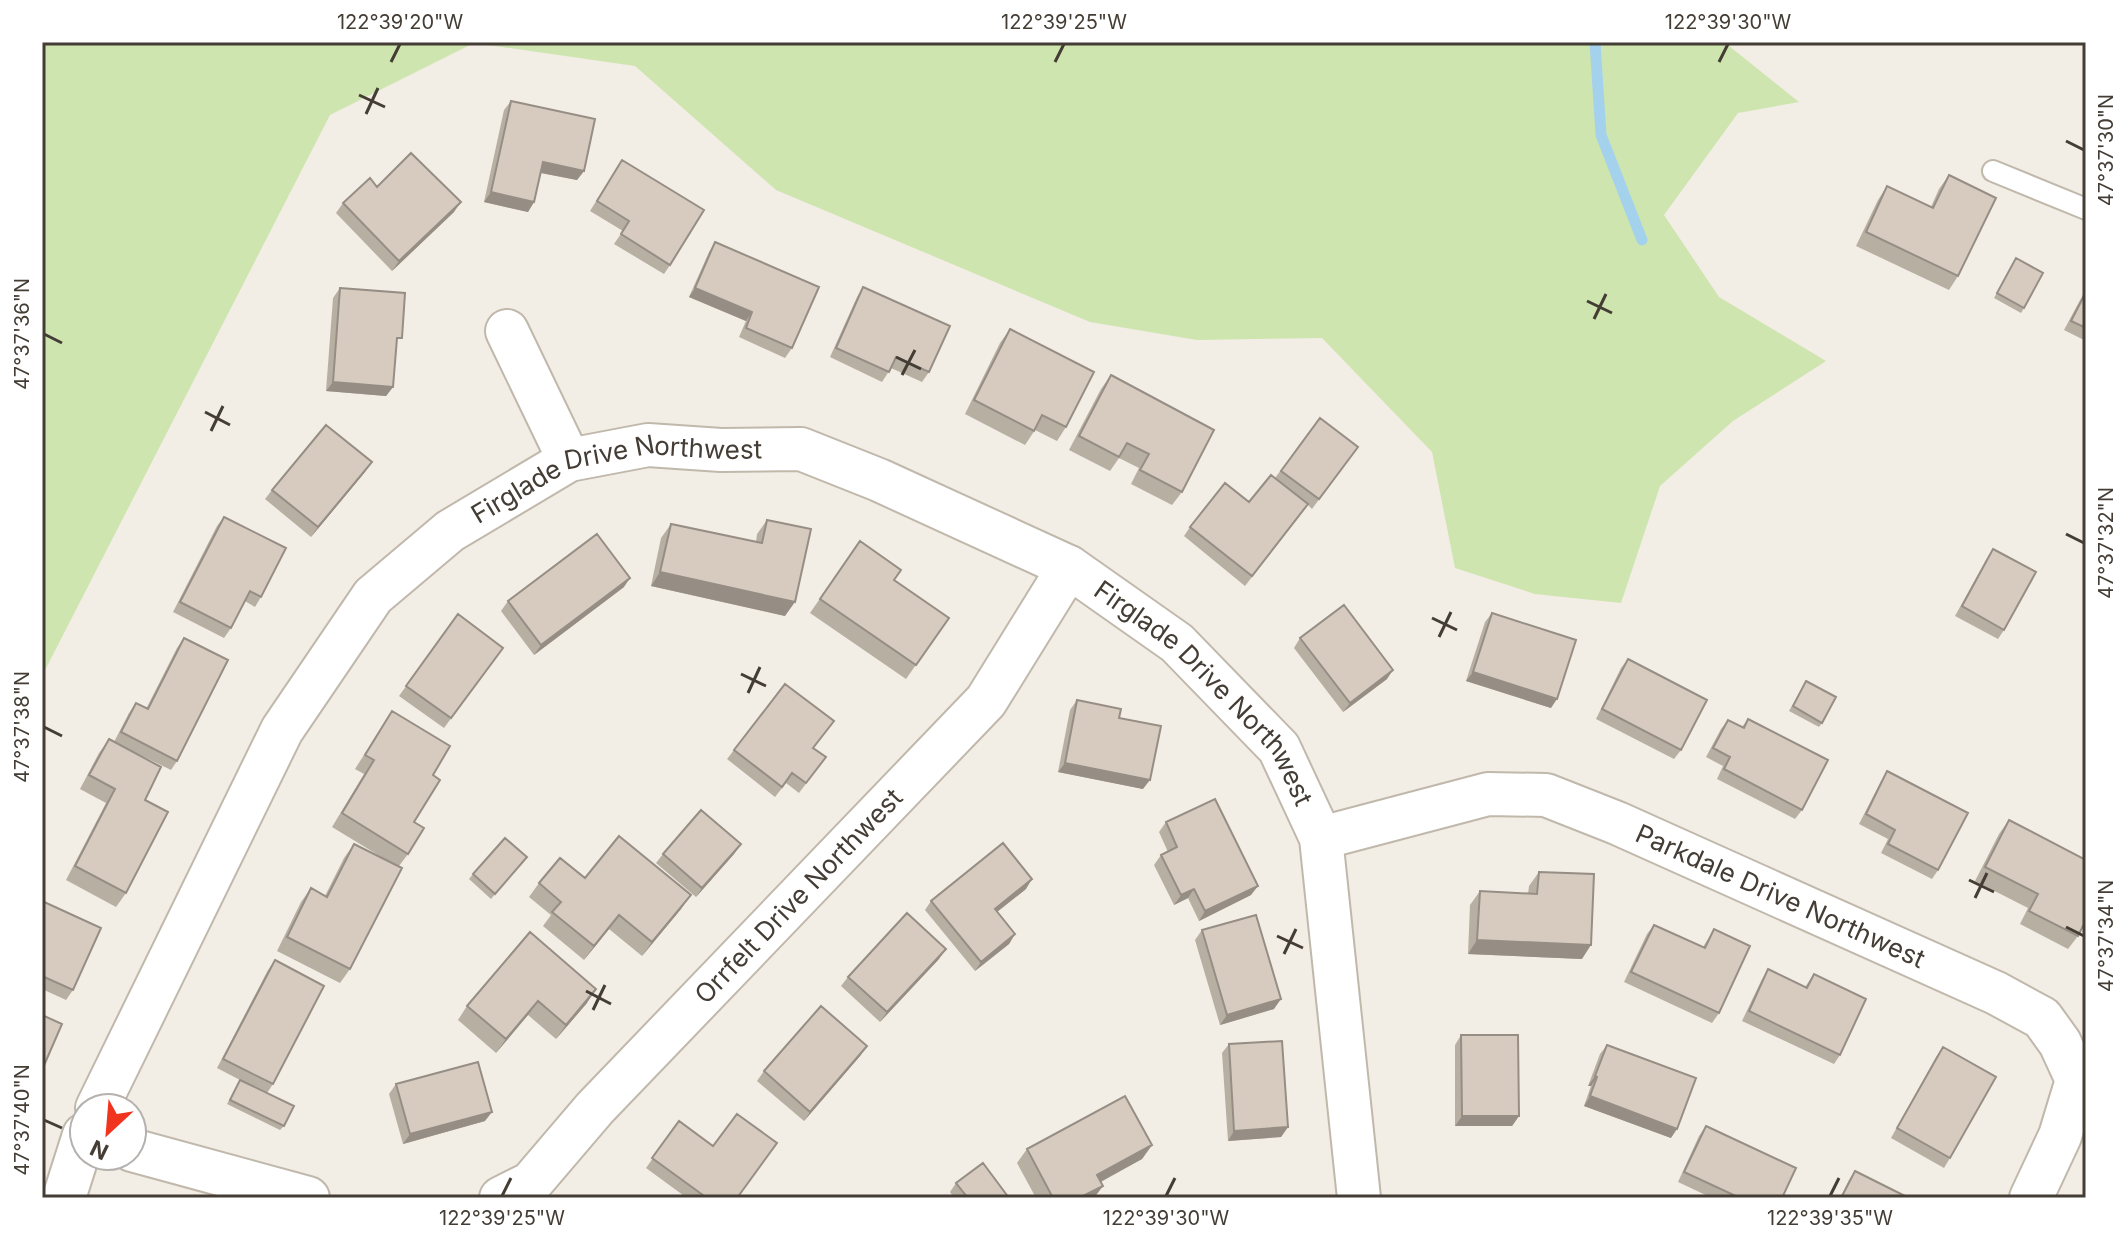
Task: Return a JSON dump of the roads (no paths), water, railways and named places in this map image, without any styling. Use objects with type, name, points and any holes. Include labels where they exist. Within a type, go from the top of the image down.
[{"type":"street","points":[[507,331],[569,460]]},
{"type":"street","name":"Firglade Drive Northwest","points":[[105,1092],[282,730],[373,596],[450,531],[569,460],[648,445],[721,450],[801,449],[879,480],[1069,567],[1177,643],[1279,748],[1321,838],[1359,1198]]},
{"type":"street","name":"Orrfelt Drive Northwest","points":[[501,1198],[531,1183],[595,1108],[986,701],[1069,567]]},
{"type":"street","name":"Parkdale Drive Northwest","points":[[1321,838],[1488,794],[1546,795],[1996,993],[2042,1018],[2060,1043],[2077,1080],[2060,1136],[2031,1198]]},
{"type":"street","points":[[148,1154],[308,1198]]},
{"type":"street","points":[[64,1198],[72,1172]]},
{"type":"lane","points":[[1993,171],[2086,209]]},
{"type":"waterway","points":[[1595,42],[1601,135],[1642,240]]}]
